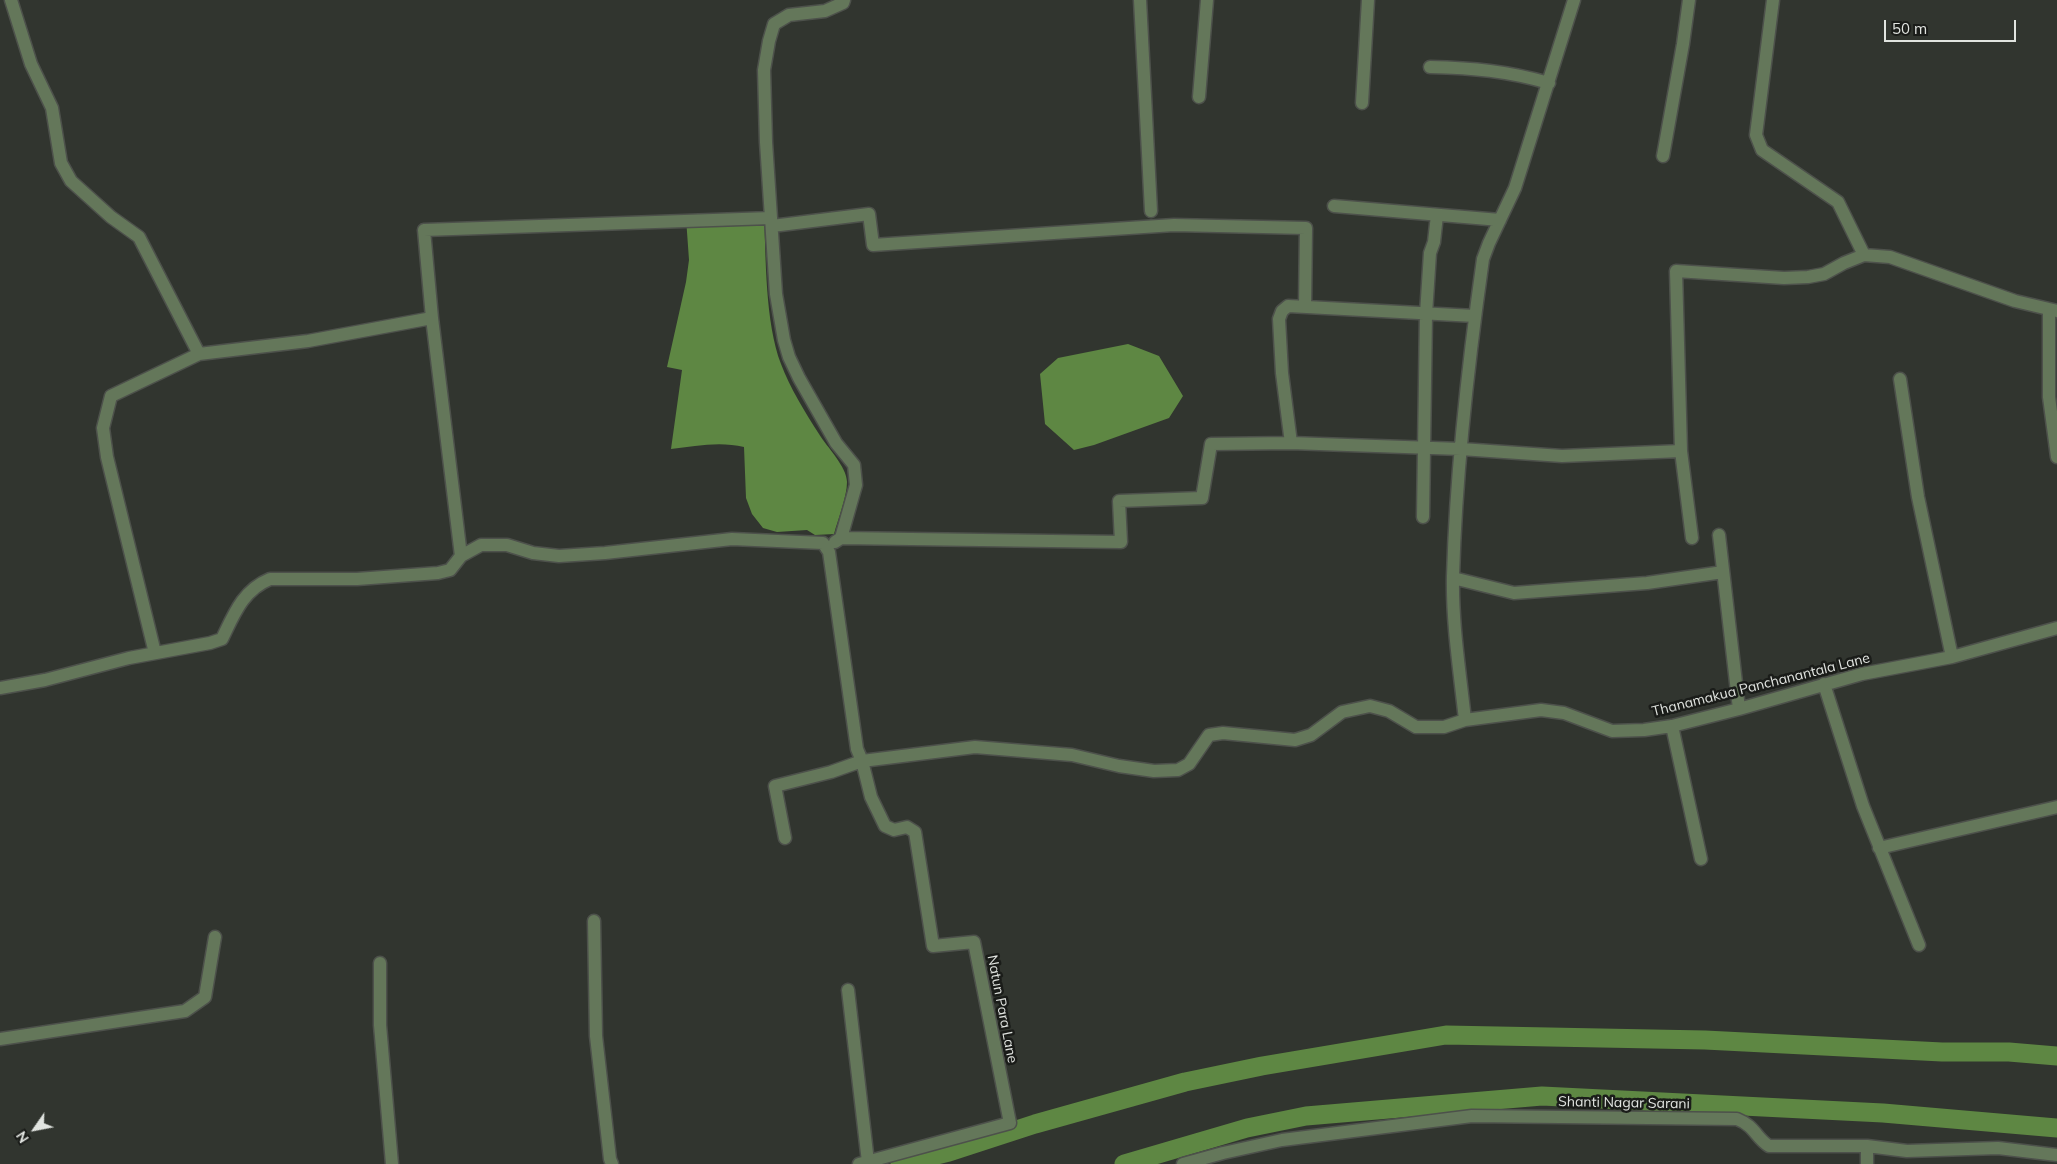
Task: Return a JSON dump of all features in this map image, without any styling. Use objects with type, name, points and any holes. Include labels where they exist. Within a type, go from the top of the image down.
[{"type":"street","points":[[11,0],[31,64],[52,108],[61,164],[71,181],[111,217],[139,237],[199,354]]},
{"type":"street","points":[[841,538],[856,485],[854,465],[836,443],[789,357],[776,294],[766,142],[764,70],[774,24],[789,15],[825,11],[843,3],[844,0]]},
{"type":"street","points":[[1140,0],[1145,57],[1151,211]]},
{"type":"street","points":[[1199,97],[1207,0]]},
{"type":"street","points":[[1362,103],[1368,0]]},
{"type":"street","points":[[1465,720],[1453,578],[1468,363],[1475,316],[1484,259],[1515,188],[1574,0]]},
{"type":"street","points":[[1663,156],[1689,0]]},
{"type":"street","points":[[1773,0],[1756,135],[1762,150],[1838,202],[1864,255]]},
{"type":"street","points":[[1430,67],[1474,68],[1513,73],[1549,82]]},
{"type":"street","points":[[1334,206],[1500,220]]},
{"type":"street","points":[[461,556],[432,318],[424,230],[772,222],[869,214],[873,246],[1174,225],[1306,228],[1305,307]]},
{"type":"street","points":[[1423,517],[1426,314],[1430,253],[1434,242],[1437,214]]},
{"type":"street","points":[[1692,538],[1681,451],[1676,271],[1784,278],[1808,277],[1824,274],[1864,255],[1890,257],[2015,301],[2053,310],[2049,397],[2057,457]]},
{"type":"street","points":[[1290,443],[1282,373],[1279,319],[1282,312],[1288,306],[1475,316]]},
{"type":"street","points":[[155,652],[107,457],[103,428],[111,396],[199,354],[308,341],[432,318]]},
{"type":"street","points":[[1900,379],[1918,497],[1952,656]]},
{"type":"street","points":[[827,548],[841,538],[1121,542],[1119,501],[1202,498],[1211,444],[1290,443],[1461,449],[1562,456],[1681,451]]},
{"type":"street","points":[[1719,535],[1739,709]]},
{"type":"street","points":[[0,688],[46,680],[155,652],[210,643],[222,639],[238,606],[257,585],[270,580],[357,578],[438,573],[450,570],[461,556],[481,545],[507,546],[533,553],[559,556],[605,553],[732,539],[823,543],[829,552],[857,749],[862,761],[831,772],[775,786],[785,838]]},
{"type":"street","points":[[1453,578],[1514,593],[1647,583],[1723,572]]},
{"type":"street","name":"Thanamakua Panchanantala Lane","points":[[862,761],[975,747],[1072,755],[1119,766],[1154,771],[1178,770],[1190,764],[1209,735],[1223,733],[1295,740],[1311,735],[1342,712],[1370,706],[1389,711],[1416,728],[1444,727],[1465,720],[1541,710],[1564,713],[1612,731],[1644,730],[1672,726],[1862,674],[1952,656],[2057,628]]},
{"type":"street","points":[[1824,684],[1863,806],[1919,945]]},
{"type":"street","points":[[1672,726],[1701,859]]},
{"type":"street","name":"Natun Para Lane","points":[[862,761],[871,797],[885,826],[894,830],[907,827],[915,832],[933,946],[974,942],[1010,1123],[863,1163]]},
{"type":"street","points":[[1879,848],[2057,807]]},
{"type":"street","points":[[594,920],[596,1036],[612,1164]]},
{"type":"street","points":[[0,1039],[185,1011],[205,997],[215,937]]},
{"type":"street","points":[[380,963],[380,1024],[392,1164]]},
{"type":"street","points":[[848,990],[863,1163]]},
{"type":"street","name":"Shanti Nagar Sarani","points":[[1182,1164],[1282,1140],[1472,1116],[1737,1120],[1748,1124],[1764,1143],[1769,1146],[1867,1146],[1907,1151],[1998,1148],[2057,1155]]},
{"type":"street","points":[[1867,1146],[1867,1164]]},
{"type":"shaded area","points":[[764,213],[769,310],[781,364],[803,409],[844,470],[846,476],[846,494],[834,534],[815,535],[807,530],[777,532],[763,528],[752,514],[746,498],[744,447],[717,444],[671,449],[682,370],[667,367],[689,260],[686,218]]},
{"type":"shaded area","points":[[1128,344],[1159,356],[1183,396],[1169,418],[1094,445],[1074,450],[1045,424],[1040,374],[1058,358]]},
{"type":"waterway","points":[[900,1164],[949,1152],[1035,1124],[1185,1082],[1262,1066],[1446,1035],[1705,1040],[1942,1052],[2009,1052],[2057,1056]]},
{"type":"waterway","points":[[1124,1164],[1247,1128],[1306,1116],[1542,1096],[1883,1113],[2057,1128]]}]
